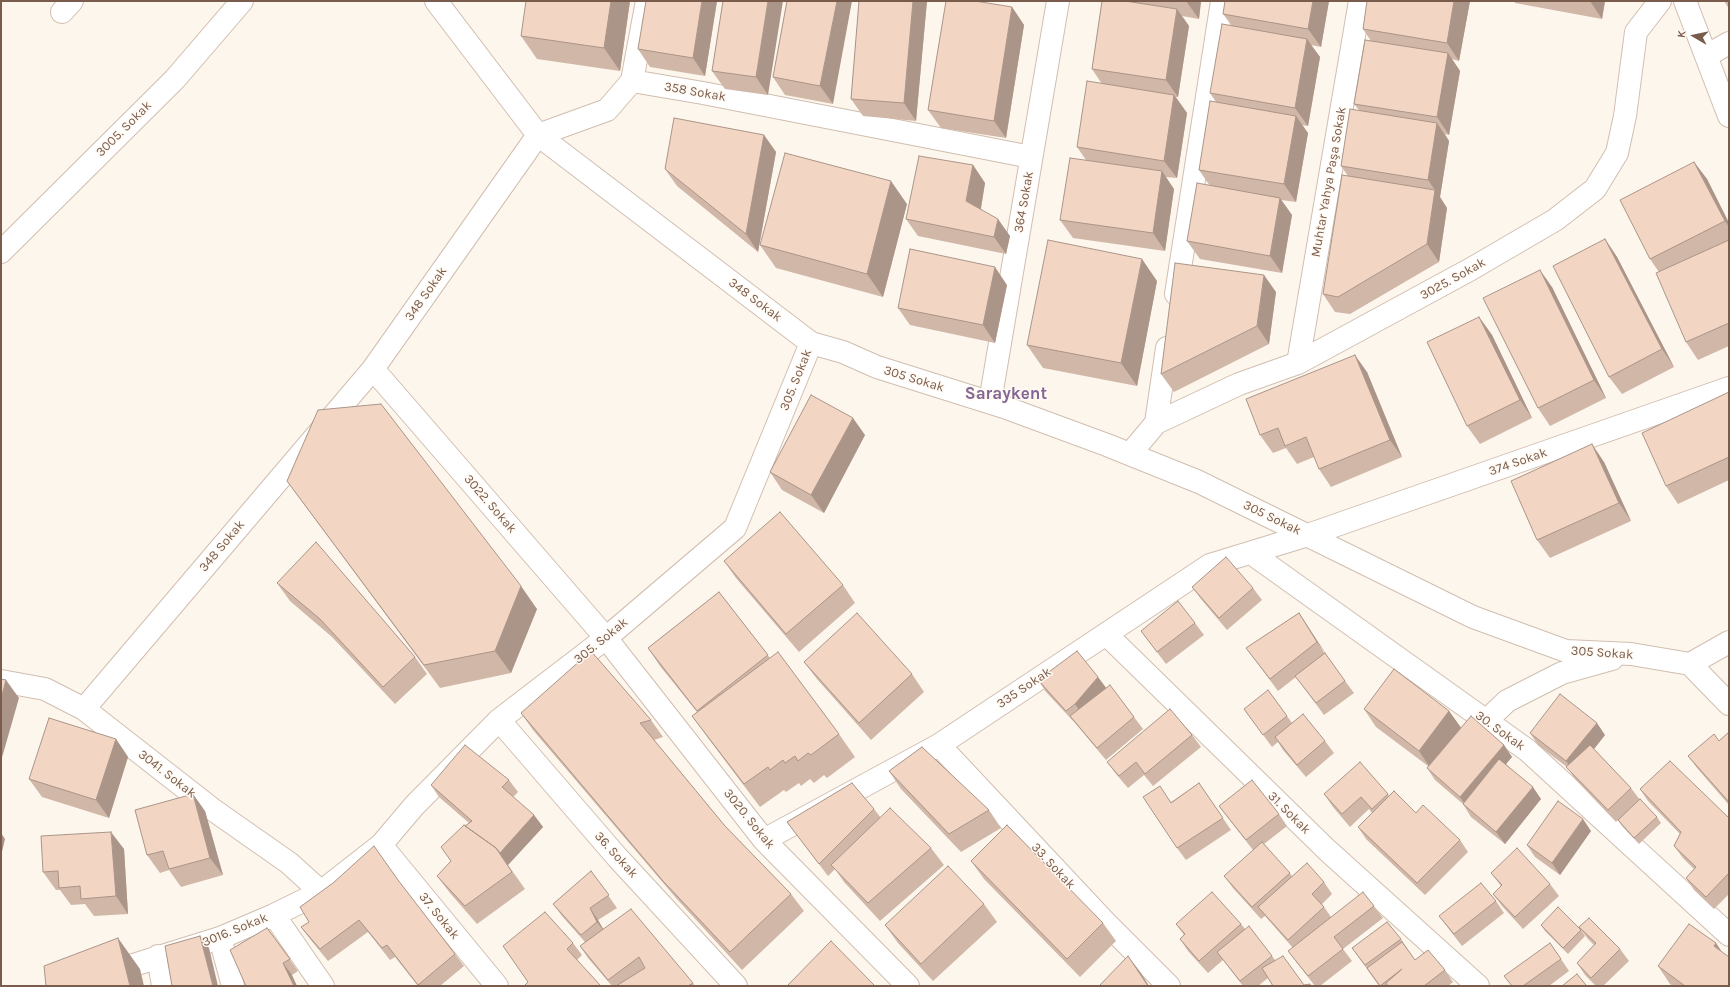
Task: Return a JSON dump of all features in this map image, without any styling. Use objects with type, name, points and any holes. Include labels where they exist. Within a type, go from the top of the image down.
[{"type":"street","name":"3005. Sokak","points":[[1,252],[175,79],[242,1]]},
{"type":"street","points":[[436,1],[538,135],[607,110],[632,81],[648,1]]},
{"type":"street","name":"364 Sokak","points":[[990,402],[1058,1]]},
{"type":"street","points":[[1156,423],[1222,1]]},
{"type":"street","name":"Muhtar Yahya Paşa Sokak","points":[[1298,363],[1360,1]]},
{"type":"street","name":"3025. Sokak","points":[[1130,454],[1156,423],[1239,384],[1298,363],[1445,283],[1549,224],[1595,189],[1617,154],[1625,116],[1636,32],[1660,1]]},
{"type":"street","points":[[1685,1],[1729,116]]},
{"type":"street","points":[[1706,56],[1729,43]]},
{"type":"street","name":"358 Sokak","points":[[632,81],[703,93],[1031,156]]},
{"type":"street","name":"348 Sokak","points":[[84,709],[373,369],[538,135],[811,343]]},
{"type":"street","name":"305 Sokak","points":[[811,343],[842,352],[877,367],[990,402],[1130,454],[1199,482],[1473,617],[1566,651],[1631,654],[1690,664]]},
{"type":"street","name":"305. Sokak","points":[[322,892],[381,845],[414,806],[499,720],[606,638],[735,528],[811,343]]},
{"type":"street","name":"3022. Sokak","points":[[373,369],[606,638]]},
{"type":"street","name":"374 Sokak","points":[[1308,535],[1729,388]]},
{"type":"street","name":"335 Sokak","points":[[764,840],[939,745],[1210,565],[1308,535]]},
{"type":"street","name":"30. Sokak","points":[[1251,552],[1527,750],[1729,935]]},
{"type":"street","name":"31. Sokak","points":[[1106,634],[1327,850],[1478,986]]},
{"type":"street","name":"3020. Sokak","points":[[606,638],[764,840],[908,986]]},
{"type":"street","points":[[1729,642],[1690,664],[1729,704]]},
{"type":"street","points":[[1486,720],[1507,701],[1562,673],[1631,654]]},
{"type":"street","name":"3041. Sokak","points":[[1,681],[45,689],[84,709],[212,809],[289,863],[322,892]]},
{"type":"street","name":"36. Sokak","points":[[499,720],[617,857],[736,986]]},
{"type":"street","name":"33. Sokak","points":[[939,745],[1105,922],[1169,986]]},
{"type":"street","name":"37. Sokak","points":[[381,845],[497,986]]},
{"type":"street","name":"3016. Sokak","points":[[78,986],[95,977],[158,956],[220,938],[274,915],[322,892]]},
{"type":"street","points":[[274,915],[323,986]]},
{"type":"street","points":[[220,938],[233,986]]},
{"type":"street","points":[[158,956],[163,986]]},
{"type":"building","points":[[526,1],[611,1],[604,48],[521,36]]},
{"type":"building","points":[[646,1],[702,1],[693,58],[638,49]]},
{"type":"building","points":[[723,1],[768,1],[756,77],[712,71]]},
{"type":"building","points":[[787,1],[837,1],[820,86],[773,77]]},
{"type":"building","points":[[859,1],[913,1],[904,103],[851,99]]},
{"type":"building","points":[[946,1],[975,1],[1012,7],[994,121],[928,110]]},
{"type":"building","points":[[1102,1],[1125,1],[1177,9],[1166,80],[1092,69]]},
{"type":"building","points":[[1225,1],[1313,1],[1308,29],[1223,14]]},
{"type":"building","points":[[1367,1],[1454,1],[1447,43],[1363,29]]},
{"type":"building","points":[[1222,24],[1307,39],[1295,108],[1210,93]]},
{"type":"building","points":[[1365,40],[1448,53],[1437,117],[1354,104]]},
{"type":"building","points":[[1087,81],[1174,95],[1164,161],[1077,147]]},
{"type":"building","points":[[1210,101],[1296,116],[1284,184],[1199,170]]},
{"type":"building","points":[[1350,109],[1437,123],[1428,180],[1341,166]]},
{"type":"building","points":[[674,118],[764,135],[746,234],[665,169]]},
{"type":"building","points":[[785,153],[891,181],[867,274],[760,245]]},
{"type":"building","points":[[919,156],[973,165],[966,201],[998,219],[994,237],[906,219]]},
{"type":"building","points":[[1070,158],[1162,171],[1153,233],[1060,220]]},
{"type":"building","points":[[1694,162],[1725,221],[1650,259],[1620,200]]},
{"type":"building","points":[[1342,175],[1435,190],[1427,244],[1338,297],[1323,294]]},
{"type":"building","points":[[1197,183],[1280,198],[1270,256],[1187,241]]},
{"type":"building","points":[[1605,239],[1662,349],[1609,377],[1553,266]]},
{"type":"building","points":[[1048,240],[1142,259],[1121,363],[1027,345]]},
{"type":"building","points":[[1729,240],[1729,323],[1686,342],[1656,273]]},
{"type":"building","points":[[910,249],[995,267],[983,325],[898,308]]},
{"type":"building","points":[[1175,263],[1264,275],[1257,326],[1161,374]]},
{"type":"building","points":[[1540,270],[1594,380],[1538,408],[1483,298]]},
{"type":"building","points":[[1479,317],[1520,400],[1467,426],[1427,342]]},
{"type":"building","points":[[1355,355],[1390,440],[1319,469],[1306,437],[1285,446],[1278,428],[1260,435],[1246,399]]},
{"type":"building","points":[[1729,392],[1729,457],[1666,486],[1642,433]]},
{"type":"building","points":[[811,395],[853,418],[811,495],[770,472]]},
{"type":"building","points":[[381,404],[521,586],[495,651],[424,665],[287,481],[318,410]]},
{"type":"building","points":[[1592,444],[1619,503],[1537,540],[1511,481]]},
{"type":"building","points":[[780,512],[843,585],[786,634],[724,561]]},
{"type":"building","points":[[316,542],[415,657],[383,687],[320,619],[277,583]]},
{"type":"building","points":[[1226,557],[1253,588],[1219,618],[1192,587]]},
{"type":"building","points":[[719,592],[768,655],[697,711],[648,648]]},
{"type":"building","points":[[1178,601],[1195,623],[1157,652],[1141,631]]},
{"type":"building","points":[[857,613],[912,674],[859,723],[804,662]]},
{"type":"building","points":[[1299,613],[1317,642],[1270,679],[1246,648]]},
{"type":"building","points":[[591,651],[651,720],[640,723],[725,826],[791,894],[730,952],[663,881],[521,713]]},
{"type":"building","points":[[1077,651],[1098,677],[1075,704],[1066,711],[1038,680]]},
{"type":"building","points":[[778,652],[839,734],[811,755],[808,753],[798,761],[795,756],[785,763],[783,760],[770,770],[768,767],[744,784],[692,716]]},
{"type":"building","points":[[1325,653],[1345,681],[1316,703],[1295,676]]},
{"type":"building","points":[[1394,669],[1449,711],[1419,751],[1364,709]]},
{"type":"building","points":[[1,679],[6,680],[1,699]]},
{"type":"building","points":[[1110,685],[1134,717],[1097,748],[1070,716]]},
{"type":"building","points":[[1268,690],[1287,716],[1263,735],[1244,709]]},
{"type":"building","points":[[1560,694],[1597,723],[1566,761],[1530,733]]},
{"type":"building","points":[[1170,709],[1192,735],[1145,774],[1136,762],[1119,776],[1107,762]]},
{"type":"building","points":[[1303,714],[1325,741],[1297,765],[1275,737]]},
{"type":"building","points":[[1471,716],[1504,745],[1460,797],[1427,768]]},
{"type":"building","points":[[49,718],[116,739],[96,800],[29,779]]},
{"type":"building","points":[[1729,732],[1729,802],[1688,756],[1714,734],[1719,741]]},
{"type":"building","points":[[465,745],[509,780],[502,787],[534,815],[500,853],[496,848],[465,826],[472,821],[431,785]]},
{"type":"building","points":[[1590,745],[1631,788],[1608,810],[1566,767]]},
{"type":"building","points":[[922,747],[989,810],[949,834],[889,771]]},
{"type":"building","points":[[1499,759],[1533,787],[1496,832],[1463,804]]},
{"type":"building","points":[[1670,761],[1729,818],[1729,873],[1706,897],[1686,878],[1696,867],[1674,846],[1681,832],[1640,789]]},
{"type":"building","points":[[1360,762],[1388,794],[1372,809],[1361,797],[1342,814],[1324,794]]},
{"type":"building","points":[[1252,780],[1279,814],[1246,840],[1219,806]]},
{"type":"building","points":[[852,783],[874,809],[819,864],[787,822]]},
{"type":"building","points":[[1199,783],[1223,818],[1177,848],[1143,797],[1160,786],[1171,803]]},
{"type":"building","points":[[1394,791],[1416,813],[1423,805],[1460,840],[1417,883],[1358,827]]},
{"type":"building","points":[[193,794],[210,858],[169,869],[163,851],[147,855],[135,810]]},
{"type":"building","points":[[1640,799],[1657,817],[1634,838],[1618,820]]},
{"type":"building","points":[[1558,801],[1583,819],[1552,863],[1527,845]]},
{"type":"building","points":[[890,808],[931,848],[868,903],[831,865]]},
{"type":"building","points":[[464,825],[496,848],[512,872],[465,906],[437,876],[451,861],[441,847]]},
{"type":"building","points":[[1007,825],[1103,923],[1067,959],[971,861]]},
{"type":"building","points":[[111,832],[116,896],[81,899],[80,886],[59,888],[58,871],[43,872],[41,836]]},
{"type":"building","points":[[1262,842],[1290,873],[1252,907],[1224,876]]},
{"type":"building","points":[[374,846],[455,954],[418,985],[387,945],[382,948],[359,920],[320,949],[301,927],[309,922],[300,907],[333,883]]},
{"type":"building","points":[[1517,848],[1550,884],[1515,917],[1493,894],[1502,885],[1491,873]]},
{"type":"building","points":[[1307,863],[1324,882],[1312,894],[1324,907],[1288,940],[1258,907]]},
{"type":"building","points":[[948,866],[984,904],[921,964],[885,925]]},
{"type":"building","points":[[591,871],[609,895],[590,908],[597,922],[581,935],[553,904]]},
{"type":"building","points":[[1481,883],[1496,901],[1454,934],[1439,916]]},
{"type":"building","points":[[1212,892],[1241,924],[1199,961],[1180,939],[1185,934],[1176,924]]},
{"type":"building","points":[[1363,892],[1374,906],[1334,937],[1343,949],[1308,976],[1288,951]]},
{"type":"building","points":[[1558,907],[1581,930],[1563,948],[1541,925]]},
{"type":"building","points":[[631,909],[693,983],[688,986],[616,986],[645,968],[639,957],[608,980],[580,946]]},
{"type":"building","points":[[545,912],[573,943],[567,949],[600,985],[524,986],[528,982],[503,946]]},
{"type":"building","points":[[1589,918],[1620,949],[1591,978],[1577,963],[1596,943],[1579,927]]},
{"type":"building","points":[[1387,922],[1401,939],[1365,965],[1352,948]]},
{"type":"building","points":[[1689,924],[1716,943],[1714,946],[1729,957],[1729,986],[1685,986],[1658,966]]},
{"type":"building","points":[[1249,926],[1272,956],[1240,981],[1217,952]]},
{"type":"building","points":[[267,928],[290,959],[283,963],[294,986],[246,986],[230,950]]},
{"type":"building","points":[[200,936],[213,986],[172,986],[165,946]]},
{"type":"building","points":[[118,938],[130,986],[46,986],[44,966]]},
{"type":"building","points":[[831,941],[875,986],[787,986]]},
{"type":"building","points":[[1402,942],[1415,960],[1428,950],[1445,970],[1424,986],[1388,986],[1386,983],[1402,969],[1380,986],[1367,968]]},
{"type":"building","points":[[1550,943],[1561,959],[1523,986],[1512,986],[1504,976]]},
{"type":"building","points":[[1128,956],[1148,986],[1099,986]]},
{"type":"building","points":[[1283,956],[1304,985],[1310,984],[1311,986],[1273,986],[1262,968]]},
{"type":"building","points":[[1577,974],[1586,985],[1585,986],[1562,986]]},
{"type":"district","name":"Saraykent","points":[[1006,394]]}]
